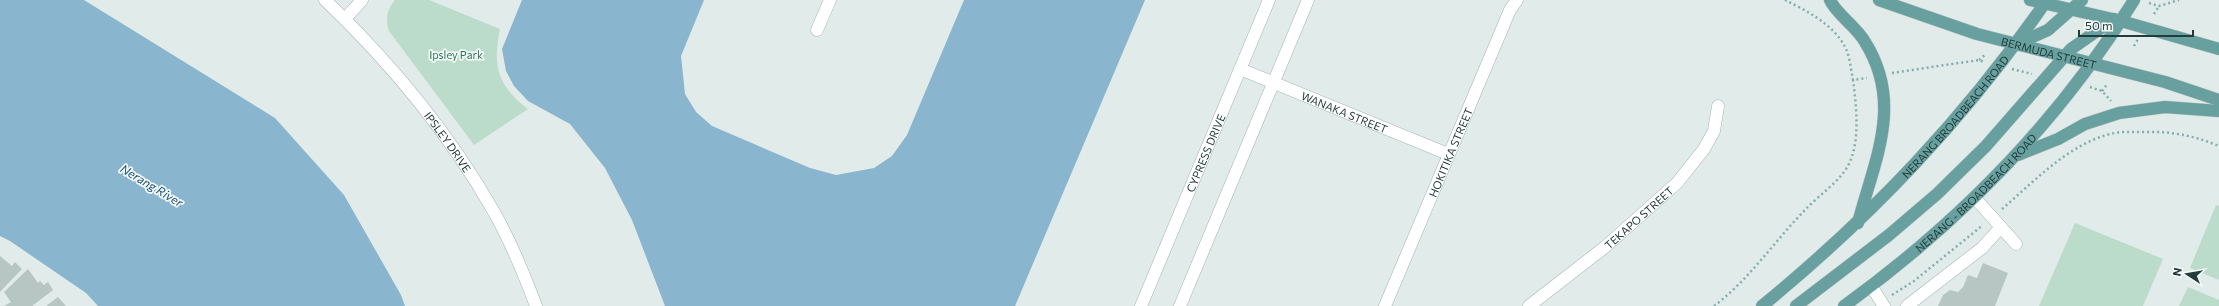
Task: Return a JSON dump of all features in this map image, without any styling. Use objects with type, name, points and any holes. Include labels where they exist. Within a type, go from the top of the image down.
[{"type":"main road","points":[[1762,306],[1857,224],[1880,149],[1884,128],[1883,89],[1879,73],[1866,42],[1830,0]]},
{"type":"main road","name":"BERMUDA STREET","points":[[1879,0],[1944,24],[2165,82],[2219,100]]},
{"type":"main road","points":[[2030,0],[2046,2],[2073,10],[2118,20],[2219,49]]},
{"type":"main road","points":[[2016,44],[2048,30],[2073,10],[2082,0]]},
{"type":"main road","points":[[2091,63],[2118,20],[2134,0]]},
{"type":"main road","name":"NERANG BROADBEACH ROAD","points":[[1857,224],[1960,114],[2016,44],[2046,2]]},
{"type":"main road","points":[[1796,306],[1889,235],[1937,194],[1986,146],[2079,42],[2118,20]]},
{"type":"main road","name":"NERANG - BROADBEACH ROAD","points":[[1844,306],[1921,246],[1975,198],[2048,119],[2091,63]]},
{"type":"main road","points":[[2015,156],[2058,139],[2085,124],[2119,113],[2165,107],[2219,111]]},
{"type":"street","name":"IPSLEY DRIVE","points":[[325,0],[398,75],[455,148],[495,213],[517,258],[536,306]]},
{"type":"street","points":[[345,19],[362,0]]},
{"type":"street","points":[[817,30],[830,0]]},
{"type":"street","name":"CYPRESS DRIVE","points":[[1141,306],[1269,0]]},
{"type":"street","points":[[1180,306],[1308,0]]},
{"type":"street","name":"HOKITIKA STREET","points":[[1385,306],[1510,10],[1517,0]]},
{"type":"street","name":"WANAKA STREET","points":[[1240,70],[1448,154]]},
{"type":"street","name":"TEKAPO STREET","points":[[1529,306],[1605,247],[1677,183],[1704,149],[1714,131],[1718,106]]},
{"type":"street","points":[[1975,198],[2016,244]]},
{"type":"street","points":[[1907,306],[1982,248],[2001,227]]},
{"type":"street","points":[[1871,286],[1884,306]]},
{"type":"path","points":[[1714,306],[1741,283],[1797,218],[1842,175],[1851,159],[1858,114],[1853,80],[1846,49],[1827,26],[1817,18],[1785,0]]},
{"type":"path","points":[[2149,3],[2159,6],[2179,0]]},
{"type":"path","points":[[2154,14],[2159,6]]},
{"type":"path","points":[[2134,46],[2138,39]]},
{"type":"path","points":[[1888,73],[1979,60],[1986,54]]},
{"type":"path","points":[[2015,69],[2032,74]]},
{"type":"path","points":[[1853,80],[1872,77]]},
{"type":"path","points":[[2102,91],[2108,83]]},
{"type":"path","points":[[2094,88],[2102,91],[2113,103]]},
{"type":"path","points":[[2120,132],[2166,132],[2219,146]]},
{"type":"green space","name":"Ipsley Park","points":[[395,0],[429,0],[500,29],[497,65],[500,74],[510,92],[528,109],[474,145],[389,31],[387,22],[388,14],[390,7]]},
{"type":"green space","points":[[2216,205],[2219,206],[2219,280],[2190,268]]},
{"type":"green space","points":[[2075,223],[2163,259],[2143,306],[2039,306]]},
{"type":"green space","points":[[2188,287],[2219,300],[2219,306],[2179,306]]},
{"type":"water","name":"Nerang River","points":[[0,0],[84,0],[275,118],[344,195],[401,295],[405,306],[98,306],[86,293],[10,241],[0,236]]},
{"type":"water","points":[[522,0],[704,0],[681,56],[685,94],[696,112],[712,126],[810,168],[836,175],[874,168],[892,156],[907,135],[964,0],[1145,0],[1015,306],[665,306],[632,220],[605,168],[570,124],[528,101],[514,86],[506,71],[502,49]]},
{"type":"building","points":[[0,256],[12,266],[15,262],[22,269],[0,292]]},
{"type":"building","points":[[1983,263],[2008,273],[1995,306],[1938,306],[1943,295],[1950,290],[1958,292],[1963,287],[1968,275],[1977,278]]},
{"type":"building","points":[[28,269],[38,283],[40,281],[44,285],[48,282],[53,290],[32,306],[4,306],[11,302],[4,292]]},
{"type":"building","points":[[58,297],[66,306],[46,306]]}]
